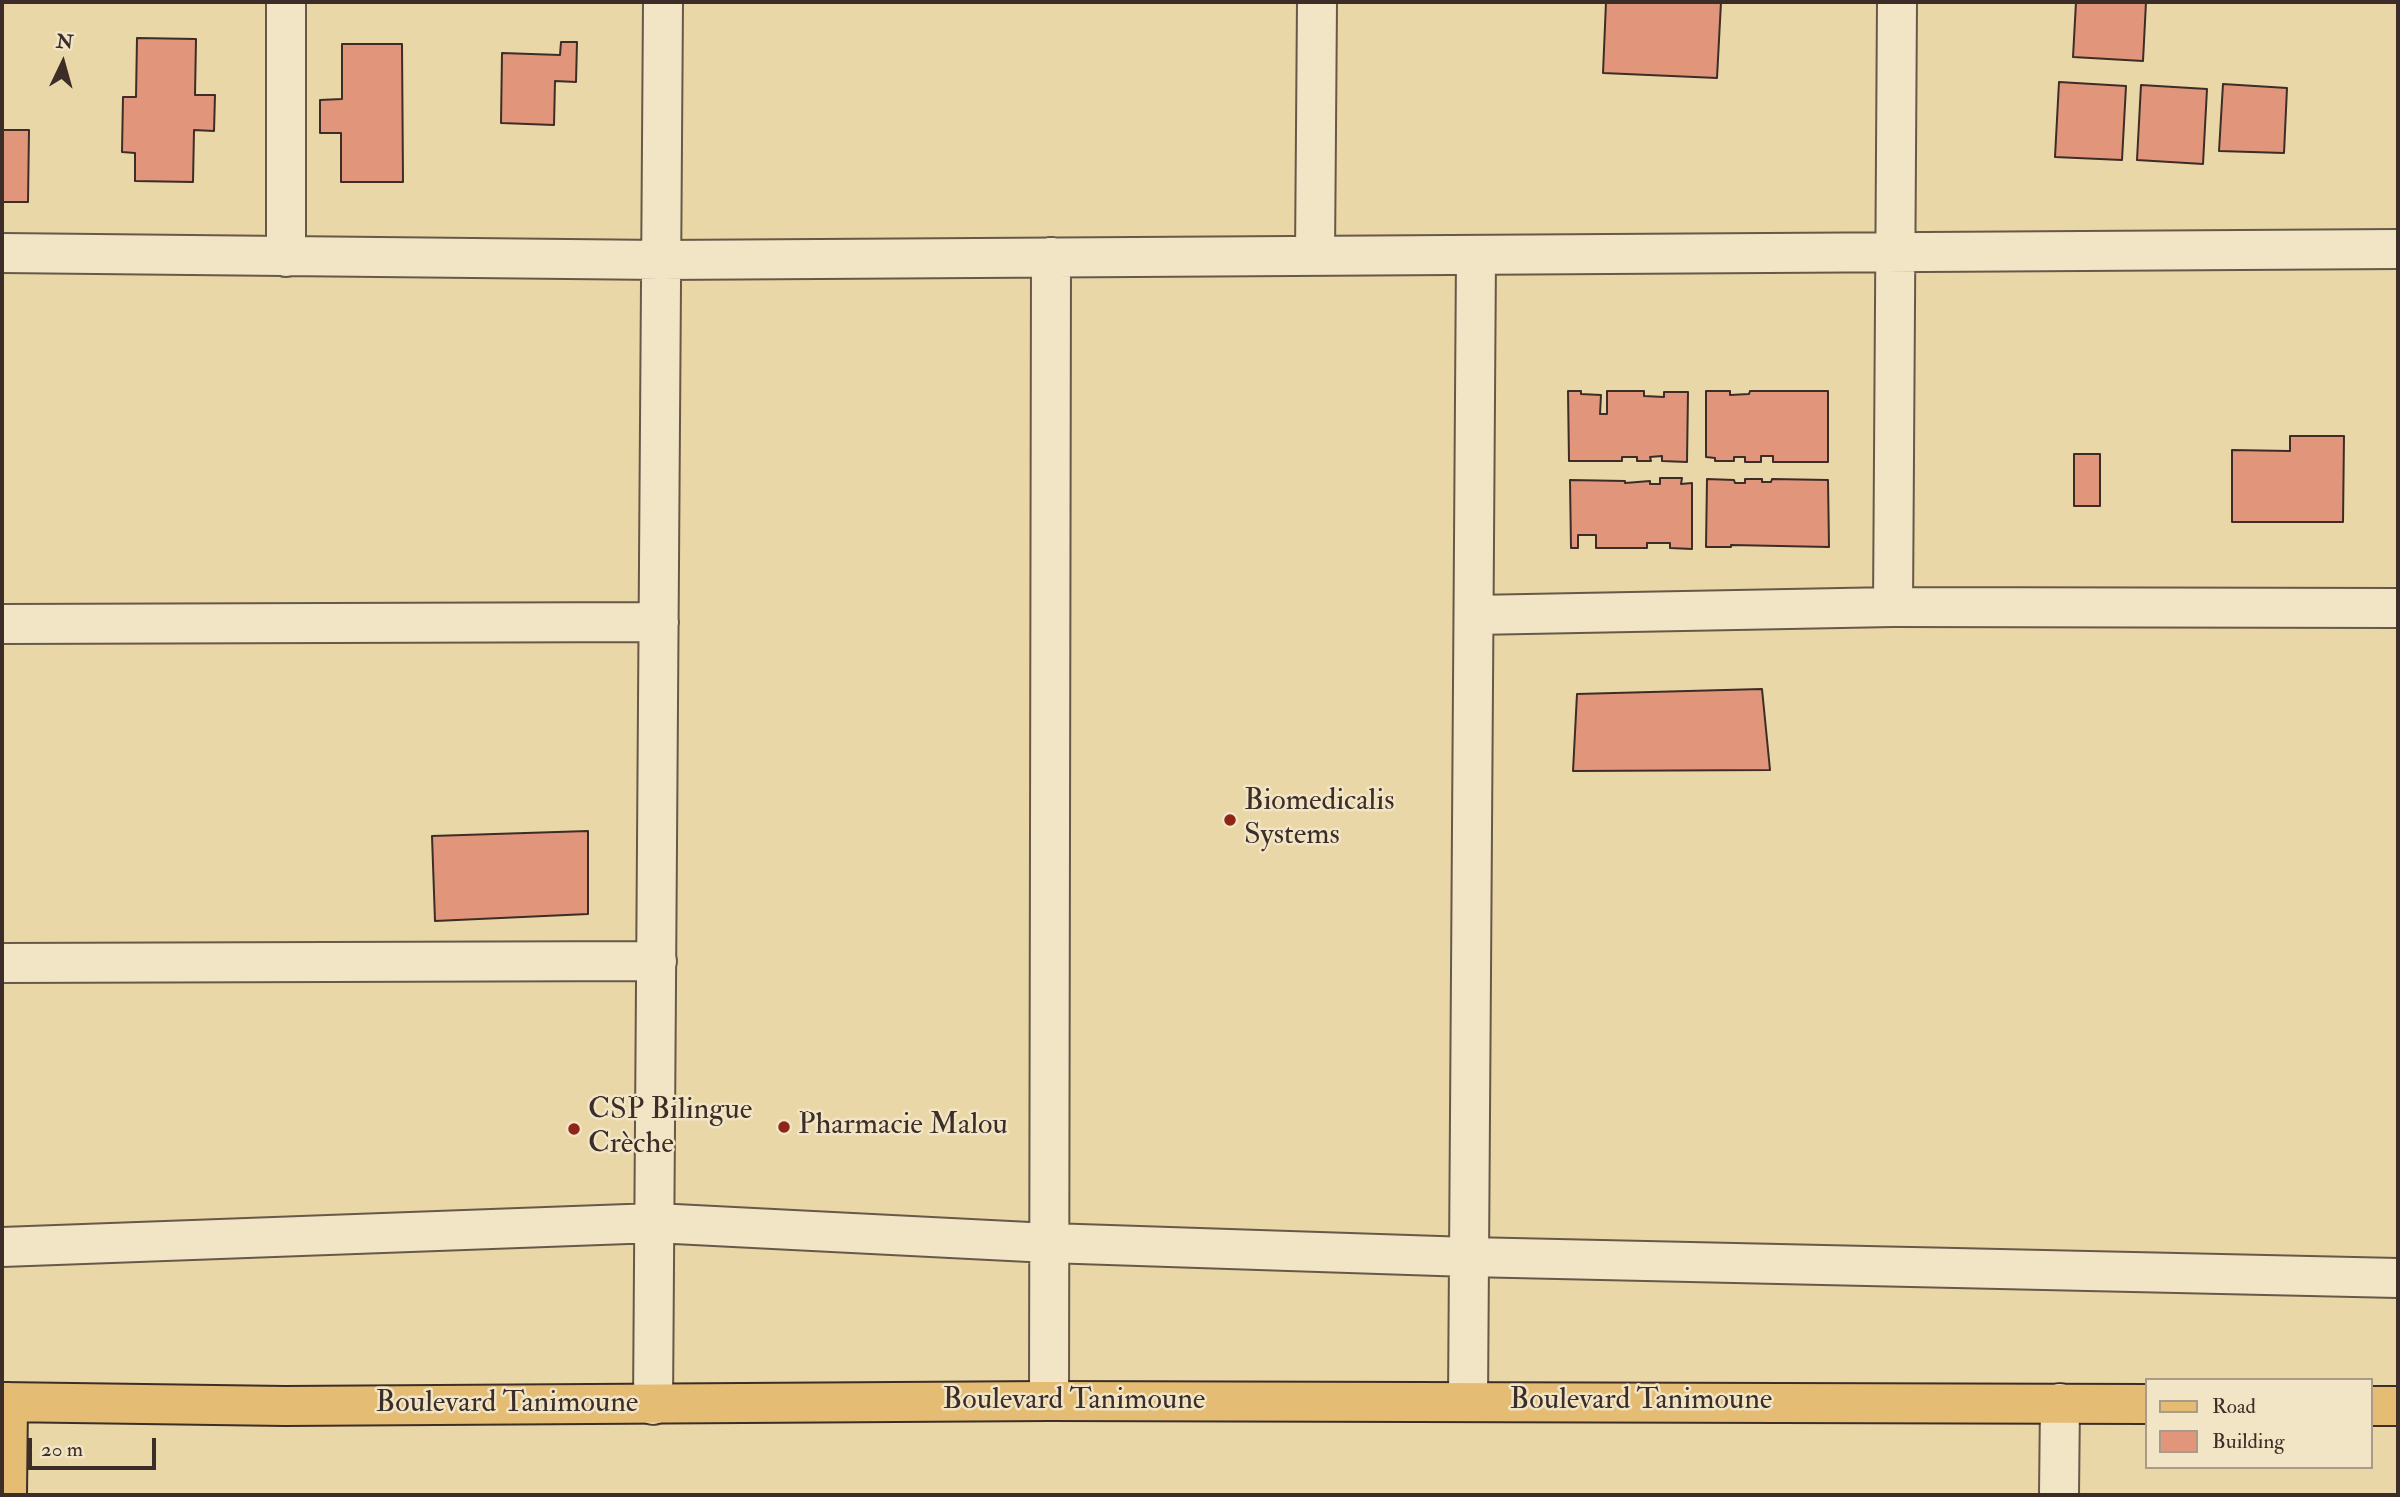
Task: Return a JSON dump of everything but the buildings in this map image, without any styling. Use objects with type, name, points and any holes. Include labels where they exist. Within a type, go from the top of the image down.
[{"type":"main road","name":"Boulevard Tanimoune","points":[[5,1402],[285,1406],[1049,1401],[2144,1404]]},
{"type":"main road","points":[[5,1402],[7,1495]]},
{"type":"main road","points":[[2372,1406],[2398,1406]]},
{"type":"street","points":[[286,2],[286,257]]},
{"type":"street","points":[[653,1405],[663,2]]},
{"type":"street","points":[[1315,256],[1317,2]]},
{"type":"street","points":[[1893,607],[1897,2]]},
{"type":"street","points":[[2,253],[661,260],[2398,249]]},
{"type":"street","points":[[1468,1402],[1476,255]]},
{"type":"street","points":[[1049,1401],[1051,257]]},
{"type":"street","points":[[1474,615],[1893,607],[2398,607]]},
{"type":"street","points":[[2,624],[659,622]]},
{"type":"street","points":[[2,962],[657,961]]},
{"type":"street","points":[[2,1247],[654,1223],[1049,1243],[1469,1257],[2398,1278]]},
{"type":"street","points":[[2059,1495],[2060,1403]]},
{"type":"place","name":"Biomedicalis Systems","points":[[1230,820]]},
{"type":"place","name":"Pharmacie Malou","points":[[784,1127]]},
{"type":"place","name":"CSP Bilingue Crèche","points":[[574,1129]]}]
